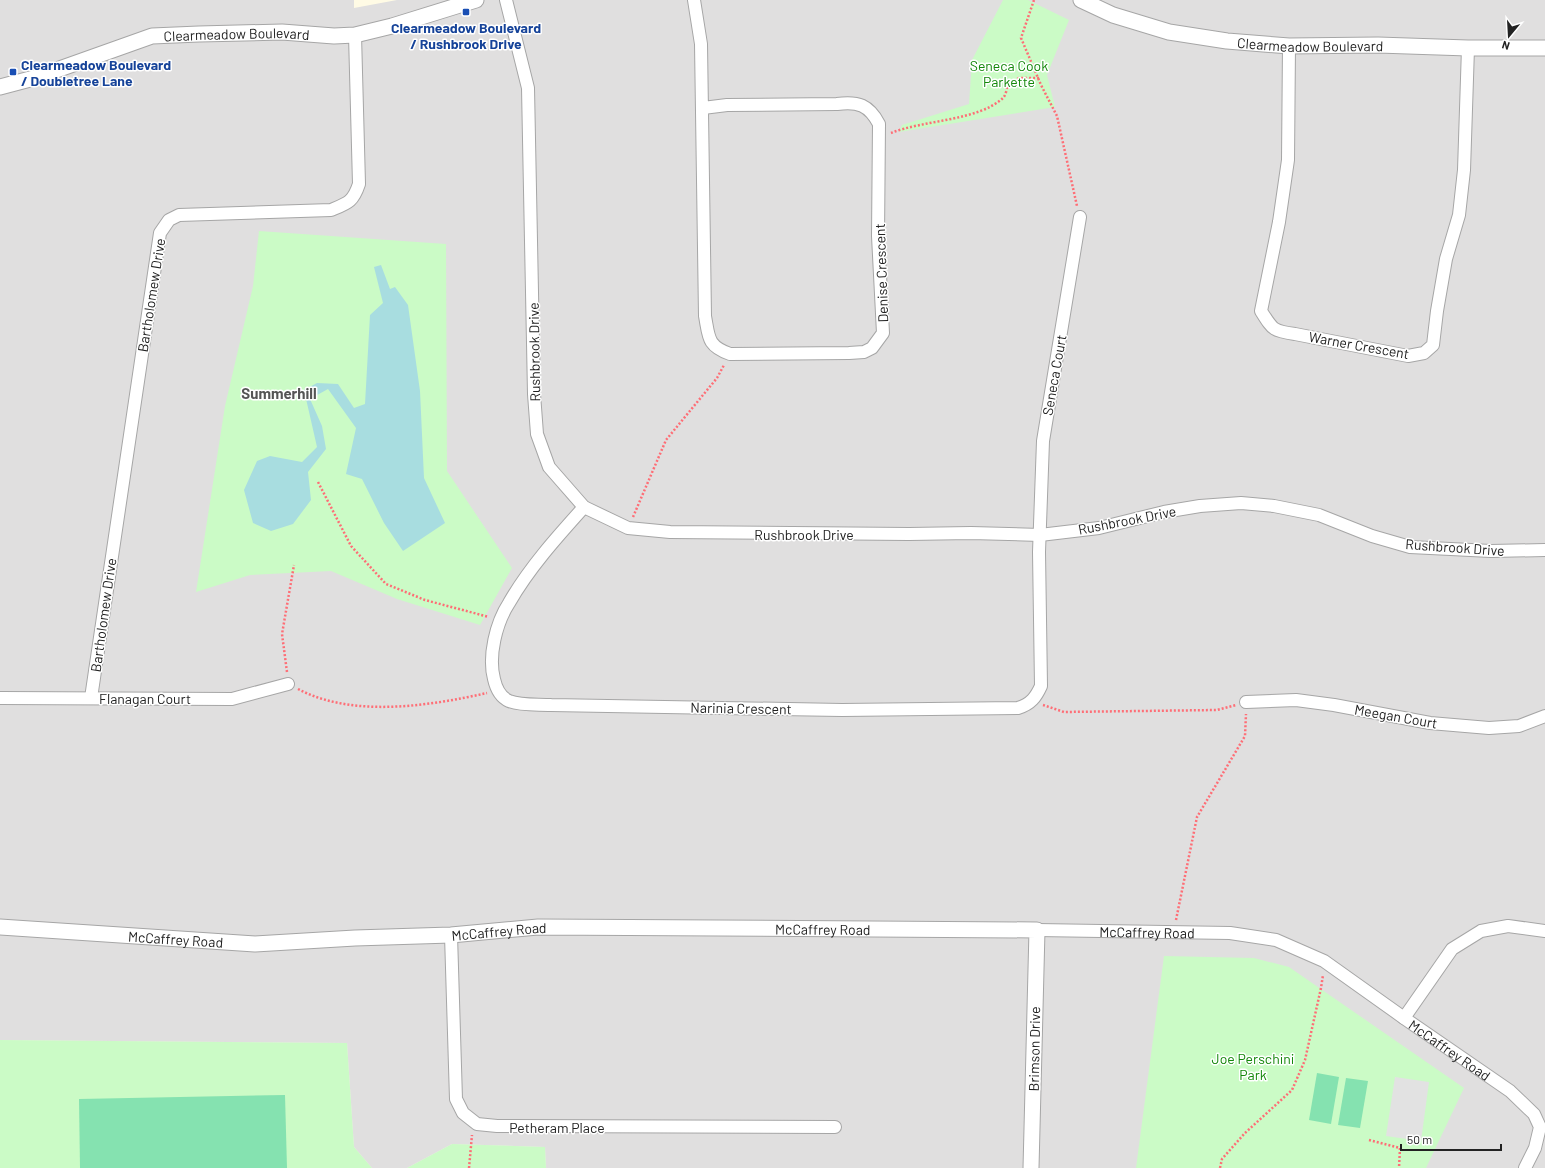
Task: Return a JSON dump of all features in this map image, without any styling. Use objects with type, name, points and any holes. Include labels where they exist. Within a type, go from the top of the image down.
[{"type":"street","name":"Clearmeadow Boulevard","points":[[0,87],[34,78],[152,36],[282,32],[334,36],[355,35],[392,26],[476,0]]},
{"type":"street","name":"Rushbrook Drive","points":[[506,0],[528,88],[534,394],[537,434],[549,467],[584,507],[628,528],[670,532],[909,534],[971,533],[1040,535],[1099,528],[1164,512],[1200,506],[1241,503],[1274,506],[1319,515],[1372,536],[1410,547],[1491,551],[1545,550]]},
{"type":"street","name":"Denise Crescent","points":[[694,0],[701,44],[705,316],[708,336],[713,346],[718,350],[730,354],[864,352],[872,348],[883,333],[878,236],[879,124],[874,114],[866,107],[851,102],[837,104],[727,105],[703,108]]},
{"type":"street","name":"Clearmeadow Boulevard","points":[[1081,0],[1113,15],[1169,32],[1227,41],[1289,46],[1378,45],[1468,48],[1545,48]]},
{"type":"street","name":"Bartholomew Drive","points":[[90,698],[160,234],[169,220],[179,215],[331,210],[348,203],[355,195],[359,184],[355,35]]},
{"type":"street","name":"Warner Crescent","points":[[1289,46],[1288,160],[1279,222],[1261,311],[1277,332],[1295,334],[1408,356],[1424,353],[1433,345],[1437,310],[1446,259],[1459,215],[1464,170],[1468,48]]},
{"type":"street","name":"Seneca Court","points":[[1040,535],[1042,441],[1080,217]]},
{"type":"street","points":[[497,691],[492,670],[495,641],[500,620],[508,603],[530,573],[584,507]]},
{"type":"street","points":[[1031,702],[1036,697],[1041,678],[1040,535]]},
{"type":"street","name":"Flanagan Court","points":[[0,698],[232,699],[288,684]]},
{"type":"street","name":"Narinia Crescent","points":[[497,691],[508,701],[522,704],[559,705],[842,710],[1018,708],[1031,702]]},
{"type":"street","name":"Meegan Court","points":[[1246,702],[1296,700],[1334,704],[1430,723],[1489,728],[1519,726],[1545,716]]},
{"type":"street","points":[[1404,1018],[1452,949],[1481,931],[1508,926],[1545,931]]},
{"type":"street","name":"McCaffrey Road","points":[[0,927],[255,944],[355,938],[451,935],[538,927],[1037,930],[1230,933],[1259,937],[1276,940],[1324,961],[1510,1091],[1534,1114],[1540,1127],[1535,1148],[1525,1168]]},
{"type":"street","name":"Brimson Drive","points":[[1031,1168],[1037,930]]},
{"type":"street","points":[[451,935],[456,1099],[464,1113],[474,1121]]},
{"type":"street","name":"Petheram Place","points":[[474,1121],[477,1124],[497,1126],[835,1127]]},
{"type":"path","points":[[1034,0],[1021,38],[1057,116],[1080,217]]},
{"type":"path","points":[[879,137],[905,127],[974,114],[993,105],[1004,97],[1008,84],[1019,78],[1039,78]]},
{"type":"path","points":[[628,528],[666,440],[717,378],[730,354]]},
{"type":"path","points":[[318,482],[351,546],[386,584],[425,600],[500,620]]},
{"type":"path","points":[[294,565],[282,634],[288,684],[312,697],[349,705],[398,707],[465,698],[497,691]]},
{"type":"path","points":[[1031,702],[1064,712],[1217,710],[1246,702],[1245,736],[1197,817],[1174,932]]},
{"type":"path","points":[[1220,1168],[1222,1159],[1245,1133],[1292,1090],[1305,1060],[1321,988],[1324,961]]},
{"type":"path","points":[[469,1168],[474,1121]]},
{"type":"path","points":[[1369,1140],[1400,1148],[1399,1168]]},
{"type":"shaded area","points":[[0,0],[1545,0],[1545,1168],[546,1168],[545,1147],[452,1144],[407,1168],[372,1168],[354,1147],[347,1043],[0,1040]]},
{"type":"shaded area","points":[[354,0],[397,0],[354,8]]},
{"type":"shaded area","points":[[1395,1077],[1429,1082],[1421,1141],[1386,1136]]},
{"type":"green space","name":"Seneca Cook Parkette","points":[[1003,0],[1028,0],[1069,20],[1047,75],[1055,107],[899,132],[902,125],[969,104],[972,60]]},
{"type":"green space","points":[[259,231],[446,244],[447,471],[512,568],[480,625],[397,599],[331,571],[250,575],[196,592],[225,406],[253,286]]},
{"type":"green space","name":"Joe Perschini Park","points":[[1164,956],[1254,958],[1289,967],[1464,1088],[1426,1168],[1136,1168]]},
{"type":"green space","points":[[0,1040],[347,1043],[354,1147],[372,1168],[0,1168]]},
{"type":"green space","points":[[1317,1073],[1339,1077],[1331,1124],[1309,1120]]},
{"type":"green space","points":[[1346,1078],[1368,1081],[1360,1128],[1338,1125]]},
{"type":"green space","points":[[285,1095],[287,1168],[80,1168],[79,1099]]},
{"type":"green space","points":[[452,1144],[545,1147],[546,1168],[407,1168]]},
{"type":"water","points":[[381,265],[390,289],[395,287],[408,305],[420,391],[424,478],[445,523],[403,551],[384,523],[362,479],[346,474],[356,428],[328,389],[310,399],[322,426],[326,449],[308,472],[311,500],[293,524],[271,531],[253,523],[244,490],[257,461],[270,456],[302,462],[317,447],[304,390],[317,383],[338,384],[354,408],[365,404],[370,315],[383,303],[374,267]]},
{"type":"place","name":"Clearmeadow Boulevard / Rushbrook Drive","points":[[466,12]]},
{"type":"place","name":"Clearmeadow Boulevard / Doubletree Lane","points":[[13,72]]},
{"type":"district","name":"Summerhill","points":[[279,393]]}]
